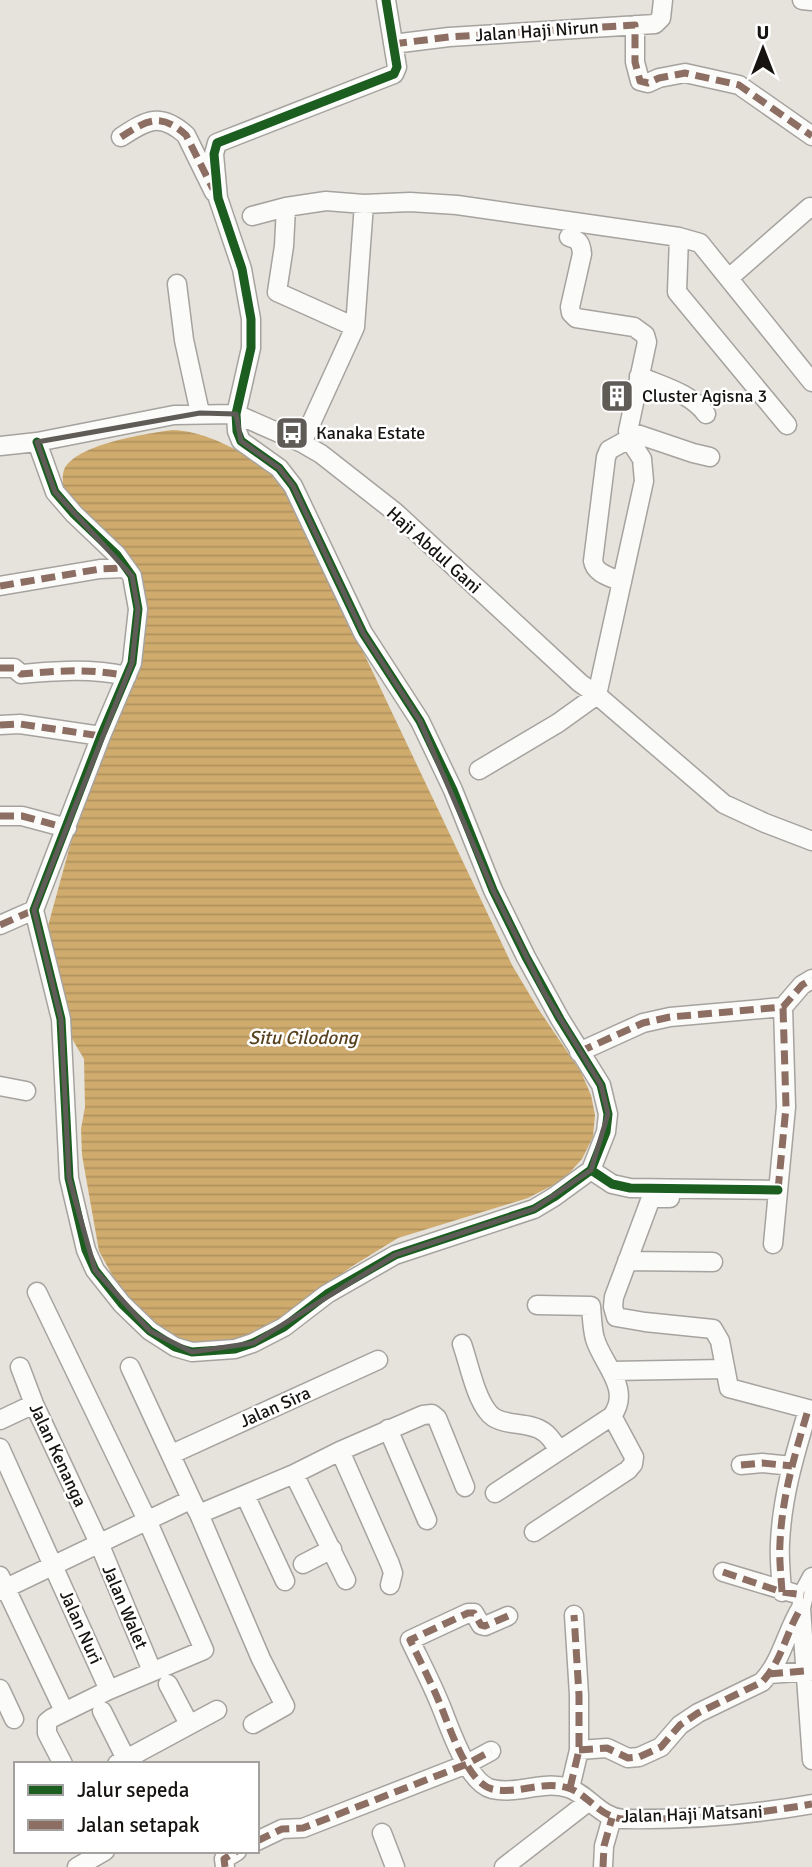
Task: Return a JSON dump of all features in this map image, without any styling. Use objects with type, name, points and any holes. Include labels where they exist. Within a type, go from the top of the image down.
[{"type":"street","points":[[218,198],[214,154],[219,140],[394,74],[397,67],[386,0]]},
{"type":"street","name":"Jalan Haji Nirun","points":[[393,44],[449,37],[658,22],[663,0]]},
{"type":"street","points":[[802,0],[812,1]]},
{"type":"street","points":[[635,25],[635,62],[640,82],[648,83],[685,73],[739,85],[812,136]]},
{"type":"street","points":[[37,442],[55,492],[117,555],[132,576],[138,609],[132,663],[34,910],[61,1019],[69,1178],[86,1250],[95,1270],[122,1304],[150,1331],[183,1352],[235,1349],[284,1327],[327,1294],[395,1255],[534,1209],[554,1197],[591,1170],[606,1132],[608,1114],[601,1085],[530,966],[493,890],[453,790],[420,721],[363,633],[292,486],[279,468],[241,440],[237,431],[236,414],[251,348],[251,319],[242,269],[218,198],[186,135],[179,129],[153,120],[121,137]]},
{"type":"street","points":[[252,216],[326,201],[364,204],[410,202],[457,205],[678,237],[700,243],[812,382]]},
{"type":"street","points":[[302,443],[355,327],[364,204]]},
{"type":"street","points":[[286,207],[284,246],[277,292],[355,327]]},
{"type":"street","points":[[729,278],[810,207],[812,209]]},
{"type":"street","points":[[479,770],[558,723],[597,695],[644,481],[642,459],[628,435],[647,342],[645,335],[641,330],[576,317],[571,313],[581,245],[578,239],[569,237]]},
{"type":"street","points":[[678,237],[677,292],[788,425]]},
{"type":"street","points":[[177,284],[184,340],[200,413]]},
{"type":"street","points":[[639,376],[690,398],[698,403],[706,414]]},
{"type":"street","name":"Haji Abdul Gani","points":[[1,444],[37,442],[124,424],[200,413],[236,414],[302,443],[321,454],[395,512],[570,674],[724,804],[812,841]]},
{"type":"street","points":[[628,435],[710,457]]},
{"type":"street","points":[[622,582],[601,573],[594,567],[593,561],[606,457],[609,450],[628,435]]},
{"type":"street","points":[[0,586],[100,569],[126,568]]},
{"type":"street","points":[[0,668],[14,668],[21,674],[83,670],[127,676]]},
{"type":"street","points":[[0,724],[20,723],[101,736]]},
{"type":"street","points":[[0,816],[22,816],[67,828]]},
{"type":"street","points":[[0,925],[34,910]]},
{"type":"street","points":[[773,1244],[786,1107],[783,1007],[802,985],[812,979]]},
{"type":"street","points":[[579,1052],[643,1023],[670,1017],[783,1007]]},
{"type":"street","points":[[0,1086],[26,1091]]},
{"type":"street","points":[[591,1170],[612,1184],[630,1188],[778,1190]]},
{"type":"street","points":[[704,1198],[651,1198],[614,1297],[613,1307],[616,1317],[645,1322],[708,1326],[720,1341],[729,1388],[810,1410],[792,1466],[783,1507],[779,1545],[782,1592]]},
{"type":"street","points":[[627,1261],[713,1262]]},
{"type":"street","points":[[37,1292],[147,1520],[204,1650],[109,1690],[52,1718],[46,1727],[62,1762]]},
{"type":"street","points":[[495,1493],[558,1449],[612,1416],[618,1407],[619,1398],[611,1371],[596,1342],[591,1306],[537,1306]]},
{"type":"street","points":[[462,1345],[481,1401],[488,1412],[501,1420],[540,1429],[558,1449]]},
{"type":"street","name":"Jalan Sira","points":[[172,1454],[377,1360]]},
{"type":"street","name":"Jalan Kenanga","points":[[20,1367],[34,1404],[99,1543]]},
{"type":"street","points":[[130,1367],[172,1454],[261,1659],[285,1706],[253,1724]]},
{"type":"street","points":[[611,1371],[725,1369]]},
{"type":"street","points":[[0,1420],[34,1404]]},
{"type":"street","points":[[196,1508],[245,1495],[388,1429],[432,1414],[437,1418],[465,1487]]},
{"type":"street","points":[[534,1532],[628,1470],[633,1464],[634,1458],[612,1416]]},
{"type":"street","points":[[388,1429],[427,1520]]},
{"type":"street","name":"Jalan Nuri","points":[[0,1448],[109,1690]]},
{"type":"street","points":[[340,1451],[390,1564],[393,1573],[390,1585]]},
{"type":"street","points":[[741,1465],[762,1463],[792,1466]]},
{"type":"street","points":[[294,1474],[318,1557],[327,1573]]},
{"type":"street","points":[[245,1495],[285,1581]]},
{"type":"street","points":[[64,1711],[2,1585],[54,1565],[188,1501],[196,1508]]},
{"type":"street","name":"Jalan Walet","points":[[99,1543],[152,1671]]},
{"type":"street","points":[[318,1557],[346,1580]]},
{"type":"street","points":[[723,1572],[802,1601]]},
{"type":"street","points":[[579,1749],[607,1748],[628,1758],[639,1757],[661,1747],[680,1725],[698,1713],[762,1682],[769,1674],[812,1577]]},
{"type":"street","points":[[802,1601],[812,1760]]},
{"type":"street","points":[[508,1616],[485,1626],[481,1625],[474,1613],[468,1613],[410,1640],[467,1764],[483,1785],[490,1789],[510,1791],[544,1785],[570,1788],[579,1749],[574,1615]]},
{"type":"street","points":[[769,1674],[808,1671]]},
{"type":"street","points":[[168,1684],[189,1724]]},
{"type":"street","points":[[0,1689],[14,1719]]},
{"type":"street","points":[[102,1710],[121,1762],[217,1710]]},
{"type":"street","points":[[259,1840],[282,1829],[303,1828],[467,1764],[491,1751]]},
{"type":"street","name":"Jalan Haji Matsani","points":[[570,1788],[612,1818],[698,1818],[774,1811],[812,1804]]},
{"type":"street","points":[[504,1867],[587,1802]]},
{"type":"street","points":[[603,1867],[604,1846],[612,1818]]},
{"type":"street","points":[[382,1833],[395,1867]]},
{"type":"street","points":[[225,1867],[223,1859],[234,1853]]},
{"type":"highlighted area","points":[[200,413],[236,414],[241,441],[279,468],[293,486],[363,633],[420,721],[493,890],[545,994],[601,1085],[608,1114],[591,1170],[534,1209],[395,1255],[253,1343],[192,1352],[150,1331],[95,1270],[69,1178],[61,1019],[34,910],[132,663],[138,609],[132,576],[55,492],[37,442]]},
{"type":"water","name":"Situ Cilodong","points":[[172,430],[187,431],[215,440],[243,454],[281,479],[512,965],[581,1072],[591,1095],[595,1115],[593,1137],[582,1159],[563,1180],[528,1198],[398,1238],[351,1267],[280,1320],[246,1339],[210,1347],[182,1347],[139,1316],[99,1251],[82,1155],[84,1059],[71,1037],[48,926],[74,831],[141,621],[119,552],[63,487],[63,472],[71,461],[96,447]]},
{"type":"marked path","points":[[393,44],[449,37],[635,25],[635,62],[640,81],[648,83],[685,73],[739,85],[812,136]]},
{"type":"marked path","points":[[121,137],[146,123],[169,123],[186,135],[213,189]]},
{"type":"marked path","points":[[0,586],[100,569],[126,568]]},
{"type":"marked path","points":[[0,668],[14,668],[21,674],[87,671],[127,676]]},
{"type":"marked path","points":[[0,725],[20,724],[101,736]]},
{"type":"marked path","points":[[0,816],[22,816],[67,828]]},
{"type":"marked path","points":[[0,925],[34,910]]},
{"type":"marked path","points":[[579,1052],[643,1023],[670,1017],[783,1007],[802,985],[812,979]]},
{"type":"marked path","points":[[778,1190],[786,1107],[783,1007]]},
{"type":"marked path","points":[[782,1592],[780,1549],[783,1509],[808,1410]]},
{"type":"marked path","points":[[741,1465],[762,1463],[792,1466]]},
{"type":"marked path","points":[[723,1572],[782,1592],[804,1595]]},
{"type":"marked path","points":[[579,1750],[607,1748],[628,1758],[639,1757],[661,1747],[680,1725],[698,1713],[762,1682],[779,1656],[801,1608]]},
{"type":"marked path","points":[[508,1616],[485,1626],[481,1625],[474,1613],[468,1613],[410,1640],[460,1752],[483,1784],[502,1790],[549,1786],[568,1788],[607,1814],[623,1819],[718,1816],[812,1804]]},
{"type":"marked path","points":[[570,1788],[579,1750],[574,1615]]},
{"type":"marked path","points":[[769,1674],[804,1671]]},
{"type":"marked path","points":[[259,1840],[282,1829],[303,1828],[467,1764],[491,1751]]},
{"type":"marked path","points":[[603,1867],[604,1846],[612,1818]]},
{"type":"marked path","points":[[225,1867],[224,1859],[234,1853]]},
{"type":"cycle path","points":[[386,0],[397,67],[394,74],[217,143],[214,154],[218,198],[242,269],[251,319],[251,348],[236,414],[237,431],[241,441],[279,468],[293,486],[363,633],[420,721],[453,790],[493,890],[526,957],[601,1085],[608,1114],[606,1132],[591,1170]]},
{"type":"cycle path","points":[[37,442],[55,492],[117,555],[132,576],[138,609],[132,663],[34,910],[61,1019],[69,1178],[86,1250],[95,1270],[122,1304],[150,1331],[175,1347],[192,1352],[235,1349],[284,1327],[327,1294],[395,1255],[534,1209],[591,1170],[612,1184],[630,1188],[778,1190]]},
{"type":"place","name":"Cluster Agisna 3","points":[[617,396]]},
{"type":"place","name":"Kanaka Estate","points":[[292,433]]}]
